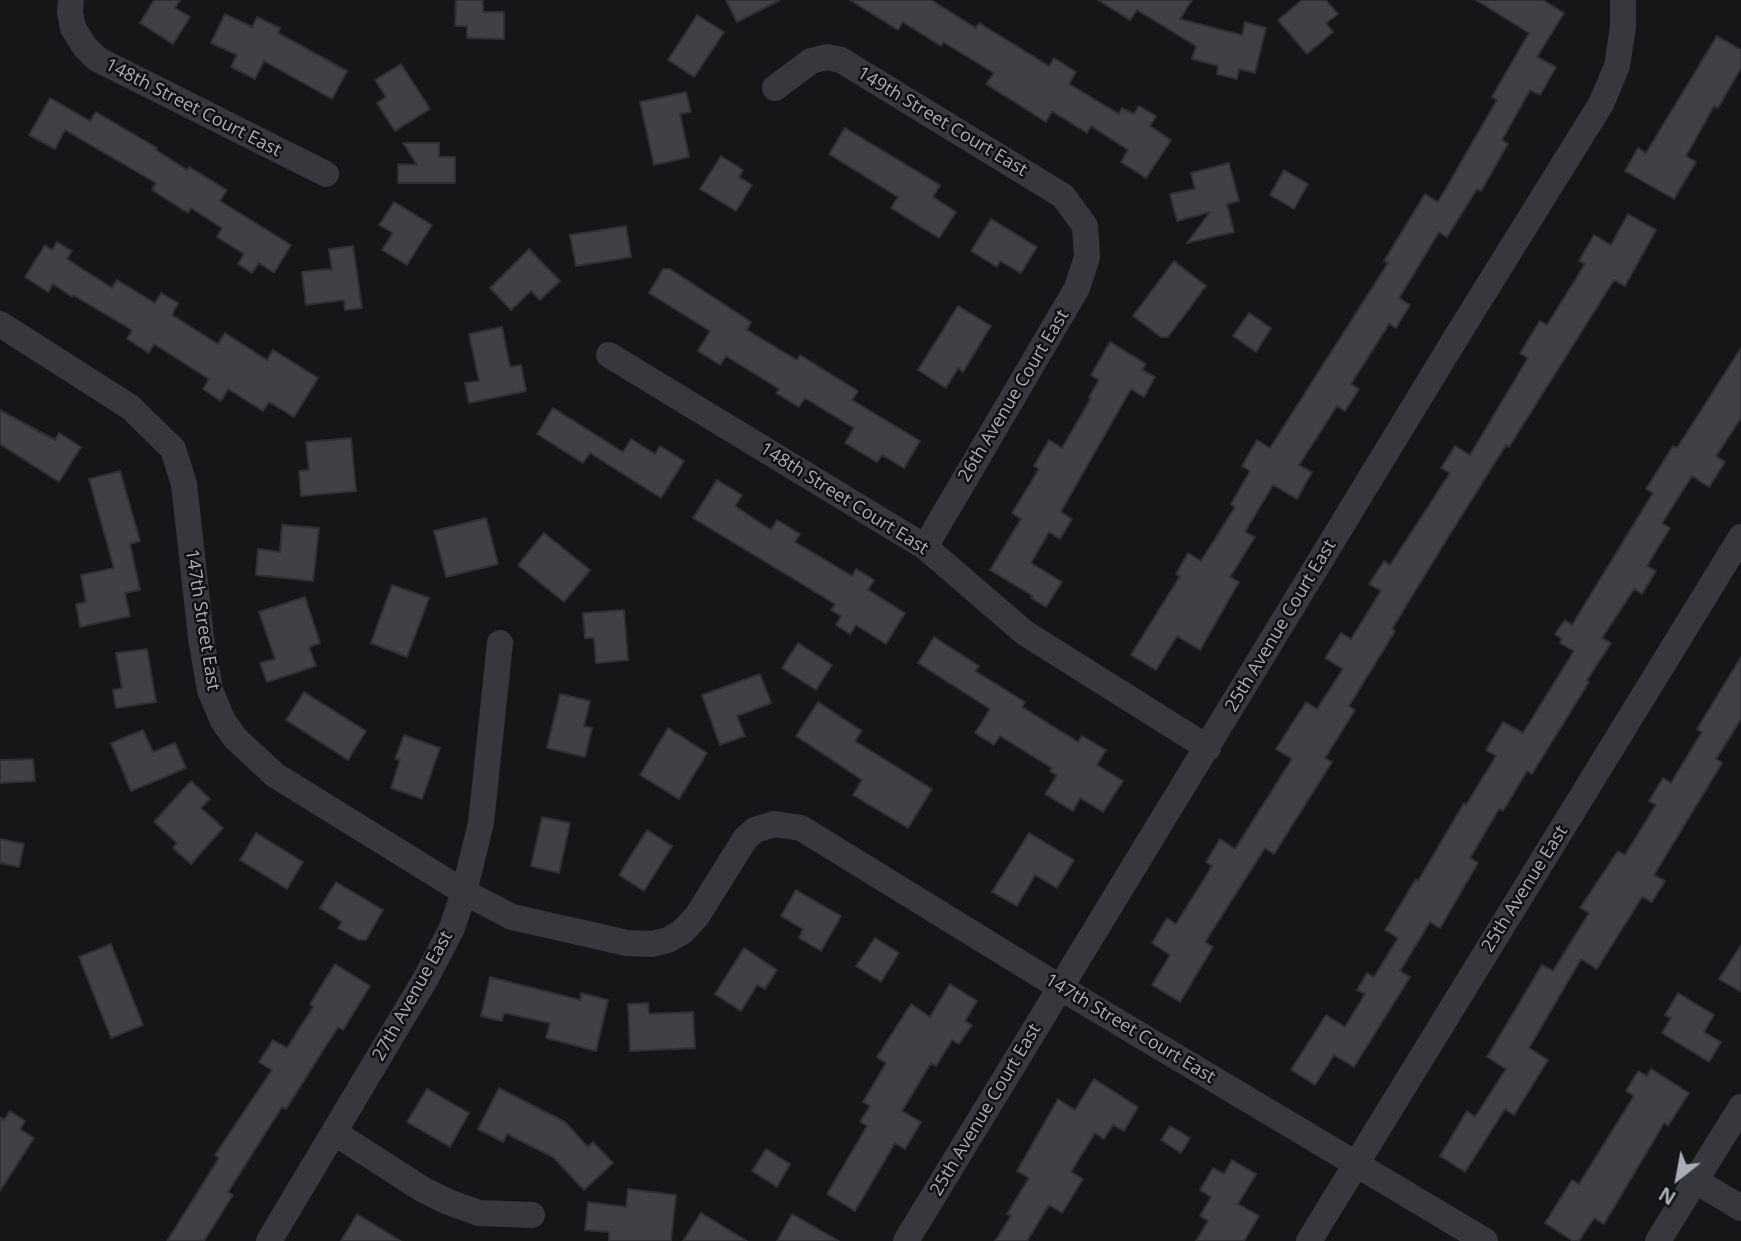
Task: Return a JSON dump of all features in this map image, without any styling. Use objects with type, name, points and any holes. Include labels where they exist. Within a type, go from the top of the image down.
[{"type":"street","name":"148th Street Court East","points":[[71,0],[70,12],[74,27],[85,47],[106,65],[326,174]]},
{"type":"street","name":"25th Avenue Court East","points":[[906,1241],[1601,104],[1617,66],[1623,27],[1623,0]]},
{"type":"street","name":"149th Street Court East","points":[[775,88],[811,61],[827,57],[841,60],[1063,196],[1085,226],[1086,241]]},
{"type":"street","name":"26th Avenue Court East","points":[[925,547],[1077,289],[1087,257],[1086,241]]},
{"type":"street","name":"147th Street East","points":[[0,324],[130,407],[173,449],[184,484],[201,638],[211,690],[223,721],[235,738],[275,775],[464,892],[512,917],[627,943],[652,944]]},
{"type":"street","name":"148th Street Court East","points":[[609,355],[925,547],[1025,633],[1208,748]]},
{"type":"street","name":"25th Avenue East","points":[[1309,1241],[1741,537]]},
{"type":"street","name":"27th Avenue East","points":[[269,1241],[426,978],[452,928],[481,822],[500,643]]},
{"type":"street","name":"147th Street Court East","points":[[652,944],[668,940],[698,916],[745,839],[755,830],[774,824],[800,828],[1061,988],[1485,1241]]},
{"type":"street","points":[[1658,1241],[1741,1107]]},
{"type":"street","points":[[335,1133],[422,1189],[448,1202],[478,1213],[532,1215]]},
{"type":"street","points":[[1696,1181],[1741,1209]]},
{"type":"building","points":[[154,0],[180,0],[175,8],[190,17],[173,44],[140,23]]},
{"type":"building","points":[[456,0],[483,0],[483,12],[504,12],[504,39],[467,38],[467,26],[455,26]]},
{"type":"building","points":[[726,0],[780,0],[737,22]]},
{"type":"building","points":[[850,0],[931,0],[976,28],[979,23],[1049,66],[1054,58],[1076,72],[1069,84],[1119,114],[1122,108],[1134,114],[1139,106],[1156,116],[1150,126],[1171,140],[1146,178],[1121,162],[1128,150],[1091,126],[1087,133],[1052,111],[1046,122],[986,84],[994,73],[943,42],[941,46],[903,22],[898,30]]},
{"type":"building","points":[[1098,0],[1192,0],[1180,19],[1242,35],[1245,22],[1266,28],[1255,73],[1239,69],[1237,79],[1217,74],[1218,66],[1192,59],[1196,46],[1137,10],[1130,20]]},
{"type":"building","points":[[1302,0],[1326,0],[1338,14],[1326,23],[1333,32],[1307,54],[1278,20]]},
{"type":"building","points":[[1476,0],[1543,0],[1564,13],[1537,57],[1556,67],[1540,95],[1530,90],[1502,140],[1508,144],[1481,191],[1477,189],[1447,237],[1439,232],[1399,298],[1410,305],[1396,328],[1389,324],[1351,384],[1359,389],[1345,411],[1337,406],[1299,465],[1312,472],[1297,499],[1273,485],[1245,532],[1255,537],[1230,577],[1239,582],[1200,650],[1177,636],[1156,670],[1131,655],[1180,576],[1176,574],[1188,553],[1201,561],[1235,507],[1231,504],[1250,471],[1242,466],[1257,440],[1270,448],[1388,263],[1384,261],[1425,194],[1438,202],[1497,100],[1492,97],[1529,33]]},
{"type":"building","points":[[225,14],[252,27],[257,17],[280,28],[278,33],[347,71],[332,99],[264,61],[255,79],[231,67],[237,55],[211,43]]},
{"type":"building","points":[[697,15],[724,32],[694,77],[668,60]]},
{"type":"building","points":[[1717,36],[1741,50],[1741,68],[1718,108],[1714,106],[1686,156],[1696,162],[1674,199],[1625,171],[1638,148],[1646,153]]},
{"type":"building","points":[[401,64],[430,109],[395,131],[377,103],[386,97],[375,80]]},
{"type":"building","points":[[686,92],[691,112],[680,114],[689,157],[654,165],[640,102]]},
{"type":"building","points":[[50,98],[90,121],[96,112],[157,148],[156,150],[187,170],[189,167],[227,190],[220,201],[291,245],[274,273],[259,263],[252,273],[238,264],[244,254],[217,237],[222,228],[191,208],[188,213],[152,190],[156,183],[65,130],[55,149],[29,135]]},
{"type":"building","points":[[845,128],[940,185],[933,197],[956,212],[939,238],[891,208],[898,197],[829,154]]},
{"type":"building","points":[[403,143],[439,143],[439,157],[455,157],[455,183],[398,183],[398,164],[417,165]]},
{"type":"building","points":[[721,156],[743,170],[739,177],[752,185],[736,211],[700,189]]},
{"type":"building","points":[[1229,163],[1239,201],[1227,204],[1234,232],[1187,243],[1210,212],[1177,221],[1170,194],[1195,189],[1191,173]]},
{"type":"building","points":[[1284,170],[1308,184],[1294,209],[1270,195]]},
{"type":"building","points":[[394,202],[432,225],[407,265],[382,250],[393,233],[379,225]]},
{"type":"building","points":[[1628,214],[1656,230],[1625,286],[1614,280],[1509,447],[1506,445],[1442,547],[1349,706],[1355,710],[1325,758],[1332,762],[1274,854],[1265,848],[1205,942],[1213,947],[1180,1002],[1152,985],[1170,955],[1152,943],[1167,918],[1176,924],[1212,866],[1206,862],[1220,839],[1235,849],[1292,759],[1276,749],[1306,702],[1317,709],[1343,669],[1325,658],[1341,633],[1351,639],[1381,591],[1369,584],[1384,561],[1390,565],[1450,473],[1441,468],[1455,446],[1470,455],[1528,358],[1520,353],[1540,321],[1547,325],[1585,264],[1579,261],[1594,235],[1611,245]]},
{"type":"building","points":[[991,219],[1037,247],[1021,273],[1000,261],[997,267],[971,251]]},
{"type":"building","points":[[626,226],[631,257],[576,266],[570,235]]},
{"type":"building","points":[[57,242],[72,251],[67,259],[112,288],[117,280],[155,303],[161,293],[178,303],[172,315],[218,344],[225,333],[267,360],[273,350],[318,378],[294,417],[269,402],[263,411],[228,389],[221,401],[203,389],[209,379],[154,344],[149,353],[127,339],[132,330],[53,284],[48,292],[25,277],[45,245],[52,250]]},
{"type":"building","points":[[353,246],[362,308],[345,310],[344,300],[306,305],[302,272],[328,269],[332,271],[329,249]]},
{"type":"building","points":[[529,249],[560,281],[540,300],[531,291],[511,310],[490,288]]},
{"type":"building","points":[[1174,261],[1206,286],[1168,337],[1161,337],[1133,316]]},
{"type":"building","points":[[663,269],[670,269],[751,322],[747,330],[797,360],[800,355],[858,391],[852,400],[920,441],[904,468],[882,455],[877,462],[845,443],[854,428],[805,398],[799,407],[776,393],[779,389],[726,356],[720,365],[698,351],[710,331],[649,293]]},
{"type":"building","points":[[958,306],[991,326],[963,372],[958,368],[946,388],[918,370]]},
{"type":"building","points":[[1249,313],[1271,328],[1256,352],[1233,336]]},
{"type":"building","points":[[502,327],[510,367],[521,365],[526,391],[469,403],[465,383],[479,381],[469,334]]},
{"type":"building","points":[[1110,342],[1146,364],[1142,370],[1155,377],[1144,397],[1131,389],[1061,512],[1072,519],[1060,539],[1049,532],[1031,563],[1062,582],[1046,607],[990,570],[1021,519],[1012,513],[1039,469],[1034,466],[1049,440],[1062,448],[1091,398],[1089,397],[1099,380],[1091,375]]},
{"type":"building","points":[[1741,348],[1741,418],[1716,456],[1725,462],[1709,487],[1692,476],[1662,523],[1670,528],[1647,566],[1656,571],[1642,594],[1634,589],[1602,638],[1611,643],[1587,680],[1589,682],[1532,774],[1527,771],[1503,811],[1499,809],[1470,858],[1478,863],[1440,928],[1430,922],[1400,971],[1410,977],[1354,1067],[1334,1055],[1315,1085],[1291,1070],[1326,1015],[1345,1027],[1365,994],[1357,990],[1367,973],[1374,977],[1398,938],[1385,930],[1496,756],[1486,750],[1503,722],[1523,733],[1574,651],[1560,643],[1562,639],[1555,634],[1565,620],[1572,625],[1653,493],[1646,489],[1673,446],[1677,448]]},
{"type":"building","points":[[553,408],[623,452],[631,439],[655,454],[660,446],[684,461],[661,498],[590,453],[583,463],[537,434]]},
{"type":"building","points":[[0,410],[55,440],[59,433],[81,447],[59,482],[0,444]]},
{"type":"building","points":[[351,438],[356,491],[301,496],[299,471],[309,470],[306,442]]},
{"type":"building","points":[[120,471],[140,541],[130,544],[140,590],[125,593],[130,616],[80,627],[76,604],[86,602],[81,575],[114,568],[89,479]]},
{"type":"building","points":[[717,480],[742,495],[735,506],[771,530],[777,520],[800,534],[795,542],[852,576],[856,569],[874,580],[868,590],[905,613],[886,644],[856,625],[850,634],[836,625],[841,616],[831,610],[835,604],[693,518]]},
{"type":"building","points":[[486,518],[498,564],[446,577],[434,531]]},
{"type":"building","points":[[282,525],[319,528],[313,581],[256,575],[258,549],[280,552]]},
{"type":"building","points":[[544,533],[590,570],[564,602],[518,565]]},
{"type":"building","points":[[392,585],[429,598],[407,657],[371,643]]},
{"type":"building","points":[[305,597],[320,643],[309,647],[316,666],[267,682],[260,663],[275,659],[259,612]]},
{"type":"building","points":[[624,610],[628,660],[596,663],[594,638],[585,638],[583,613]]},
{"type":"building","points":[[934,637],[979,666],[975,671],[1025,702],[1022,707],[1078,742],[1082,736],[1106,750],[1097,765],[1123,781],[1103,812],[1080,798],[1073,811],[1045,794],[1057,775],[1050,771],[1052,768],[1000,736],[994,745],[975,733],[990,709],[918,663]]},
{"type":"building","points":[[798,643],[832,665],[816,690],[782,668]]},
{"type":"building","points":[[147,649],[156,702],[116,708],[113,690],[122,688],[116,653]]},
{"type":"building","points":[[1741,657],[1741,719],[1716,759],[1722,763],[1654,875],[1665,881],[1652,902],[1642,897],[1597,969],[1581,959],[1529,1048],[1548,1060],[1514,1115],[1505,1109],[1465,1172],[1440,1156],[1467,1111],[1475,1117],[1506,1069],[1487,1057],[1542,965],[1553,971],[1589,913],[1580,908],[1618,851],[1625,855],[1656,805],[1649,801],[1663,778],[1671,783],[1702,732],[1697,729]]},
{"type":"building","points":[[760,674],[771,703],[737,716],[745,736],[720,745],[702,695]]},
{"type":"building","points":[[304,692],[366,731],[348,760],[286,720]]},
{"type":"building","points":[[560,694],[590,701],[584,726],[592,728],[585,757],[547,748]]},
{"type":"building","points":[[818,702],[862,731],[855,741],[932,789],[908,828],[853,795],[862,780],[796,736]]},
{"type":"building","points":[[668,728],[707,753],[679,799],[640,775]]},
{"type":"building","points":[[143,730],[153,752],[175,743],[186,768],[131,791],[111,743]]},
{"type":"building","points":[[404,735],[440,748],[422,799],[391,788],[400,760],[395,759]]},
{"type":"building","points":[[33,759],[35,781],[0,783],[0,760]]},
{"type":"building","points":[[191,781],[210,799],[201,808],[223,828],[191,864],[173,848],[177,843],[154,822]]},
{"type":"building","points":[[542,817],[570,823],[559,873],[531,866]]},
{"type":"building","points":[[647,830],[672,846],[644,891],[619,875]]},
{"type":"building","points":[[256,833],[303,862],[287,889],[240,860]]},
{"type":"building","points":[[1029,833],[1074,860],[1057,888],[1035,875],[1017,906],[992,892]]},
{"type":"building","points":[[0,839],[24,844],[19,867],[0,863]]},
{"type":"building","points":[[336,882],[383,910],[366,940],[359,940],[338,928],[342,922],[320,908]]},
{"type":"building","points":[[796,890],[841,916],[821,951],[799,938],[803,929],[781,916]]},
{"type":"building","points":[[875,938],[899,953],[881,982],[856,966]]},
{"type":"building","points":[[111,944],[143,1025],[111,1038],[79,957]]},
{"type":"building","points":[[1741,945],[1741,992],[1719,979]]},
{"type":"building","points":[[744,948],[777,970],[765,989],[757,985],[741,1011],[715,994]]},
{"type":"building","points":[[335,964],[370,986],[343,1030],[338,1027],[286,1109],[282,1107],[228,1192],[233,1195],[204,1241],[167,1241],[219,1158],[215,1155],[272,1070],[259,1062],[273,1040],[287,1048],[313,1007],[310,1004]]},
{"type":"building","points":[[490,977],[580,1000],[581,993],[608,1000],[596,1051],[546,1038],[550,1023],[504,1013],[502,1021],[481,1016]]},
{"type":"building","points":[[950,984],[977,1001],[965,1021],[972,1025],[959,1044],[952,1040],[936,1066],[931,1063],[902,1111],[921,1122],[905,1149],[895,1143],[855,1211],[827,1194],[867,1126],[860,1122],[870,1106],[863,1102],[886,1063],[877,1057],[911,1004],[930,1017]]},
{"type":"building","points":[[1678,993],[1714,1015],[1704,1032],[1721,1042],[1709,1062],[1662,1033],[1671,1018],[1665,1015]]},
{"type":"building","points":[[648,1003],[649,1014],[693,1012],[695,1048],[630,1051],[628,1004]]},
{"type":"building","points":[[1651,1069],[1689,1093],[1668,1126],[1664,1123],[1604,1224],[1594,1218],[1579,1241],[1573,1241],[1545,1223],[1572,1180],[1579,1184],[1634,1096],[1626,1091],[1638,1071],[1647,1076]]},
{"type":"building","points":[[1094,1079],[1138,1107],[1124,1131],[1113,1125],[1104,1139],[1095,1133],[1071,1172],[1083,1179],[1062,1213],[1049,1205],[1027,1241],[995,1241],[1011,1216],[1007,1214],[1029,1178],[1017,1171],[1058,1099],[1075,1110]]},
{"type":"building","points":[[499,1088],[565,1122],[588,1147],[593,1142],[613,1163],[584,1190],[553,1157],[507,1134],[503,1142],[478,1129]]},
{"type":"building","points":[[427,1089],[469,1113],[450,1147],[407,1122]]},
{"type":"building","points":[[10,1111],[25,1121],[20,1129],[34,1138],[0,1191],[0,1117],[4,1120]]},
{"type":"building","points":[[1170,1126],[1190,1138],[1181,1153],[1161,1140]]},
{"type":"building","points":[[766,1149],[790,1164],[777,1187],[752,1171]]},
{"type":"building","points":[[1232,1160],[1256,1174],[1238,1204],[1259,1216],[1244,1241],[1196,1241],[1208,1221],[1200,1216],[1211,1197],[1200,1190],[1213,1168],[1224,1174]]},
{"type":"building","points":[[628,1189],[676,1195],[671,1241],[609,1241],[609,1232],[585,1230],[588,1202],[626,1207]]},
{"type":"building","points":[[701,1213],[747,1241],[683,1241]]},
{"type":"building","points":[[357,1214],[401,1241],[341,1241]]},
{"type":"building","points":[[792,1214],[839,1241],[777,1241]]}]
